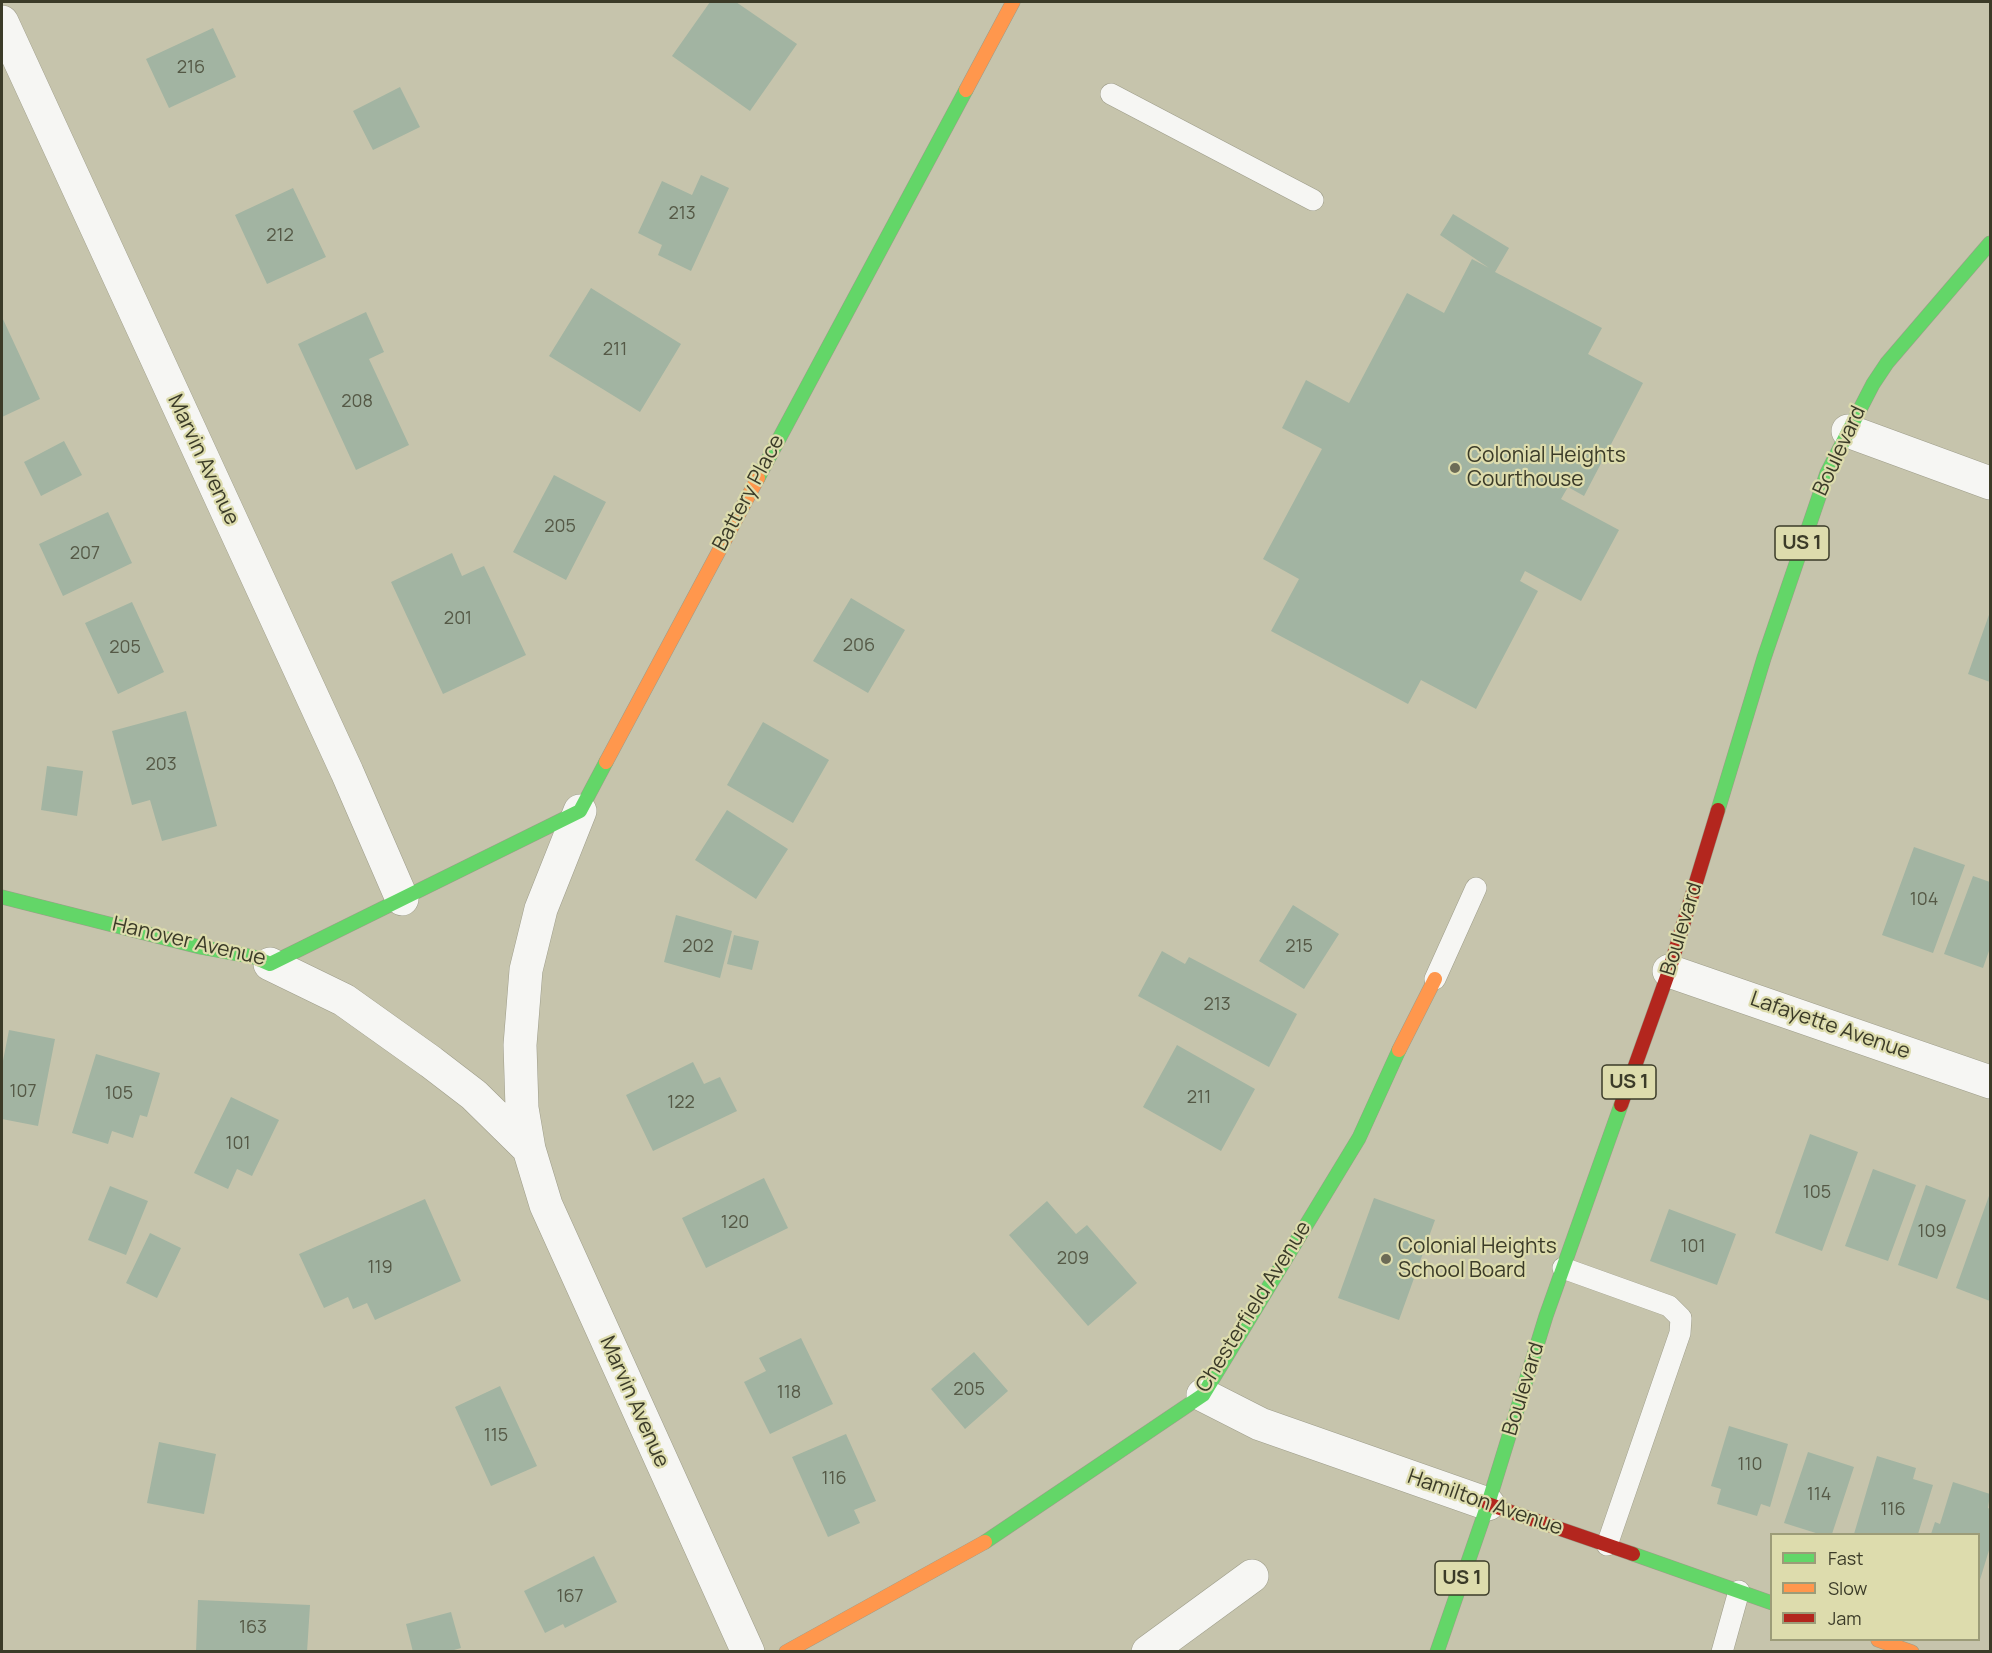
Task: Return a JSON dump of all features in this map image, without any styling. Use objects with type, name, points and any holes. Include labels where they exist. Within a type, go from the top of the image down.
[{"type":"street","name":"Battery Place","points":[[580,811],[1013,2]]},
{"type":"street","name":"Marvin Avenue","points":[[2,22],[342,761],[402,899]]},
{"type":"street","name":"Boulevard","points":[[1437,1652],[1488,1504],[1563,1268],[1669,971],[1767,648],[1815,506],[1848,431],[1887,363],[1990,243]]},
{"type":"street","points":[[1848,431],[1990,483]]},
{"type":"street","points":[[402,899],[580,811]]},
{"type":"street","name":"Marvin Avenue","points":[[580,811],[541,909],[526,970],[520,1045],[522,1108],[530,1149],[546,1205],[748,1652]]},
{"type":"street","name":"Hanover Avenue","points":[[2,897],[200,947],[254,957],[270,964],[402,899]]},
{"type":"street","points":[[270,964],[344,1000],[474,1095],[530,1149]]},
{"type":"street","name":"Lafayette Avenue","points":[[1669,971],[1990,1082]]},
{"type":"street","name":"Chesterfield Avenue","points":[[786,1652],[997,1535],[1203,1395],[1359,1138],[1435,979]]},
{"type":"street","name":"Hamilton Avenue","points":[[1203,1395],[1260,1424],[1770,1602]]},
{"type":"street","points":[[1148,1652],[1251,1576]]},
{"type":"street","points":[[1881,1641],[1912,1652]]},
{"type":"lane","points":[[1111,94],[1313,200]]},
{"type":"lane","points":[[1435,979],[1476,888]]},
{"type":"lane","points":[[1563,1268],[1669,1306],[1681,1318],[1680,1333],[1607,1545]]},
{"type":"lane","points":[[1722,1652],[1739,1591]]},
{"type":"building","points":[[710,2],[736,2],[797,44],[750,111],[672,56]]},
{"type":"building","points":[[213,28],[236,77],[169,108],[146,59]]},
{"type":"building","points":[[400,87],[420,127],[373,150],[353,111]]},
{"type":"building","points":[[701,175],[729,188],[691,271],[658,255],[662,245],[638,233],[662,181],[692,195]]},
{"type":"building","points":[[293,188],[326,257],[267,284],[235,215]]},
{"type":"building","name":"Colonial Heights Courthouse","points":[[1453,214],[1509,248],[1495,272],[1602,328],[1588,354],[1643,383],[1584,496],[1568,487],[1561,499],[1619,530],[1581,601],[1525,571],[1520,581],[1538,591],[1476,709],[1421,680],[1408,704],[1271,631],[1299,579],[1263,559],[1322,449],[1282,428],[1306,380],[1349,403],[1407,293],[1444,313],[1472,259],[1489,268],[1440,235]]},
{"type":"building","points":[[591,288],[681,344],[640,412],[549,356]]},
{"type":"building","points":[[366,312],[384,352],[369,359],[409,445],[356,470],[298,344]]},
{"type":"building","points":[[2,317],[40,399],[2,417]]},
{"type":"building","points":[[64,441],[82,475],[41,496],[24,462]]},
{"type":"building","points":[[554,475],[606,502],[566,580],[513,552]]},
{"type":"building","points":[[108,512],[132,563],[63,596],[39,544]]},
{"type":"building","points":[[452,553],[462,576],[484,566],[526,655],[443,694],[391,582]]},
{"type":"building","points":[[851,598],[905,630],[868,693],[813,661]]},
{"type":"building","points":[[132,602],[164,672],[118,694],[85,623]]},
{"type":"building","points":[[1990,612],[1990,682],[1968,674]]},
{"type":"building","points":[[186,711],[217,826],[162,841],[150,800],[132,805],[112,731]]},
{"type":"building","points":[[763,722],[829,760],[793,823],[727,785]]},
{"type":"building","points":[[47,766],[83,771],[77,816],[41,810]]},
{"type":"building","points":[[727,810],[788,849],[756,899],[695,860]]},
{"type":"building","points":[[1914,847],[1965,865],[1933,953],[1882,935]]},
{"type":"building","points":[[1973,876],[1990,882],[1990,948],[1983,968],[1944,954]]},
{"type":"building","points":[[1293,905],[1339,934],[1304,989],[1259,961]]},
{"type":"building","points":[[676,915],[732,931],[720,978],[664,962]]},
{"type":"building","points":[[734,935],[759,941],[752,970],[727,964]]},
{"type":"building","points":[[1162,951],[1185,964],[1189,957],[1297,1014],[1269,1067],[1138,996]]},
{"type":"building","points":[[9,1030],[55,1039],[38,1126],[2,1119],[2,1066]]},
{"type":"building","points":[[1177,1045],[1255,1089],[1221,1151],[1143,1107]]},
{"type":"building","points":[[96,1054],[160,1073],[147,1117],[140,1115],[133,1138],[112,1131],[108,1144],[72,1133]]},
{"type":"building","points":[[693,1062],[704,1084],[720,1077],[737,1111],[653,1151],[626,1095]]},
{"type":"building","points":[[231,1097],[279,1120],[252,1176],[237,1169],[228,1189],[194,1173]]},
{"type":"building","points":[[1810,1134],[1858,1152],[1822,1251],[1775,1233]]},
{"type":"building","points":[[1873,1169],[1916,1185],[1888,1261],[1845,1246]]},
{"type":"building","points":[[764,1178],[788,1228],[706,1268],[682,1218]]},
{"type":"building","points":[[1926,1185],[1966,1200],[1937,1279],[1898,1265]]},
{"type":"building","points":[[110,1186],[148,1201],[126,1255],[88,1240]]},
{"type":"building","points":[[1990,1193],[1990,1301],[1956,1288]]},
{"type":"building","name":"Colonial Heights School Board","points":[[1374,1198],[1435,1220],[1399,1320],[1338,1298]]},
{"type":"building","points":[[425,1199],[461,1281],[375,1320],[367,1303],[353,1309],[348,1297],[324,1308],[299,1254]]},
{"type":"building","points":[[1047,1201],[1076,1234],[1087,1225],[1137,1283],[1088,1326],[1009,1235]]},
{"type":"building","points":[[1669,1209],[1736,1234],[1717,1285],[1650,1261]]},
{"type":"building","points":[[150,1233],[181,1248],[157,1298],[126,1283]]},
{"type":"building","points":[[801,1338],[833,1404],[770,1434],[744,1382],[766,1371],[759,1358]]},
{"type":"building","points":[[974,1352],[1008,1391],[965,1429],[931,1389]]},
{"type":"building","points":[[500,1386],[537,1466],[491,1486],[455,1407]]},
{"type":"building","points":[[1729,1426],[1788,1444],[1770,1507],[1761,1504],[1757,1516],[1717,1504],[1721,1489],[1711,1486]]},
{"type":"building","points":[[846,1434],[876,1501],[854,1510],[860,1523],[828,1537],[792,1457]]},
{"type":"building","points":[[159,1442],[216,1454],[204,1514],[147,1503]]},
{"type":"building","points":[[1808,1452],[1854,1467],[1832,1533],[1816,1533],[1784,1523]]},
{"type":"building","points":[[1877,1456],[1916,1468],[1913,1479],[1933,1485],[1918,1533],[1854,1533]]},
{"type":"building","points":[[1953,1482],[1990,1494],[1988,1508],[1990,1509],[1990,1547],[1980,1580],[1980,1533],[1931,1533],[1935,1522],[1940,1524]]},
{"type":"building","points":[[594,1556],[617,1602],[565,1628],[563,1624],[545,1633],[524,1591]]},
{"type":"building","points":[[198,1600],[310,1605],[307,1652],[196,1652]]},
{"type":"building","points":[[451,1612],[461,1648],[447,1652],[413,1652],[406,1624]]},
{"type":"traffic: fast","points":[[758,478],[966,90]]},
{"type":"traffic: fast","points":[[1718,810],[1764,658],[1827,473],[1873,384],[1887,363],[1990,243]]},
{"type":"traffic: fast","points":[[2,897],[200,947],[254,957],[270,964],[580,811],[606,762]]},
{"type":"traffic: fast","points":[[985,1542],[1203,1395],[1359,1138],[1399,1050]]},
{"type":"traffic: fast","points":[[1437,1652],[1488,1504],[1546,1316],[1621,1105]]},
{"type":"traffic: fast","points":[[1633,1554],[1770,1602]]},
{"type":"traffic: slow","points":[[966,90],[1013,2]]},
{"type":"traffic: slow","points":[[606,762],[758,478]]},
{"type":"traffic: slow","points":[[1399,1050],[1435,979]]},
{"type":"traffic: slow","points":[[786,1652],[985,1542]]},
{"type":"traffic: slow","points":[[1881,1641],[1912,1652]]},
{"type":"traffic: jam","points":[[1621,1105],[1669,971],[1718,810]]},
{"type":"traffic: jam","points":[[1488,1504],[1633,1554]]},
{"type":"place","name":"Colonial Heights Courthouse","points":[[1455,468]]},
{"type":"place","name":"Colonial Heights School Board","points":[[1386,1259]]}]
